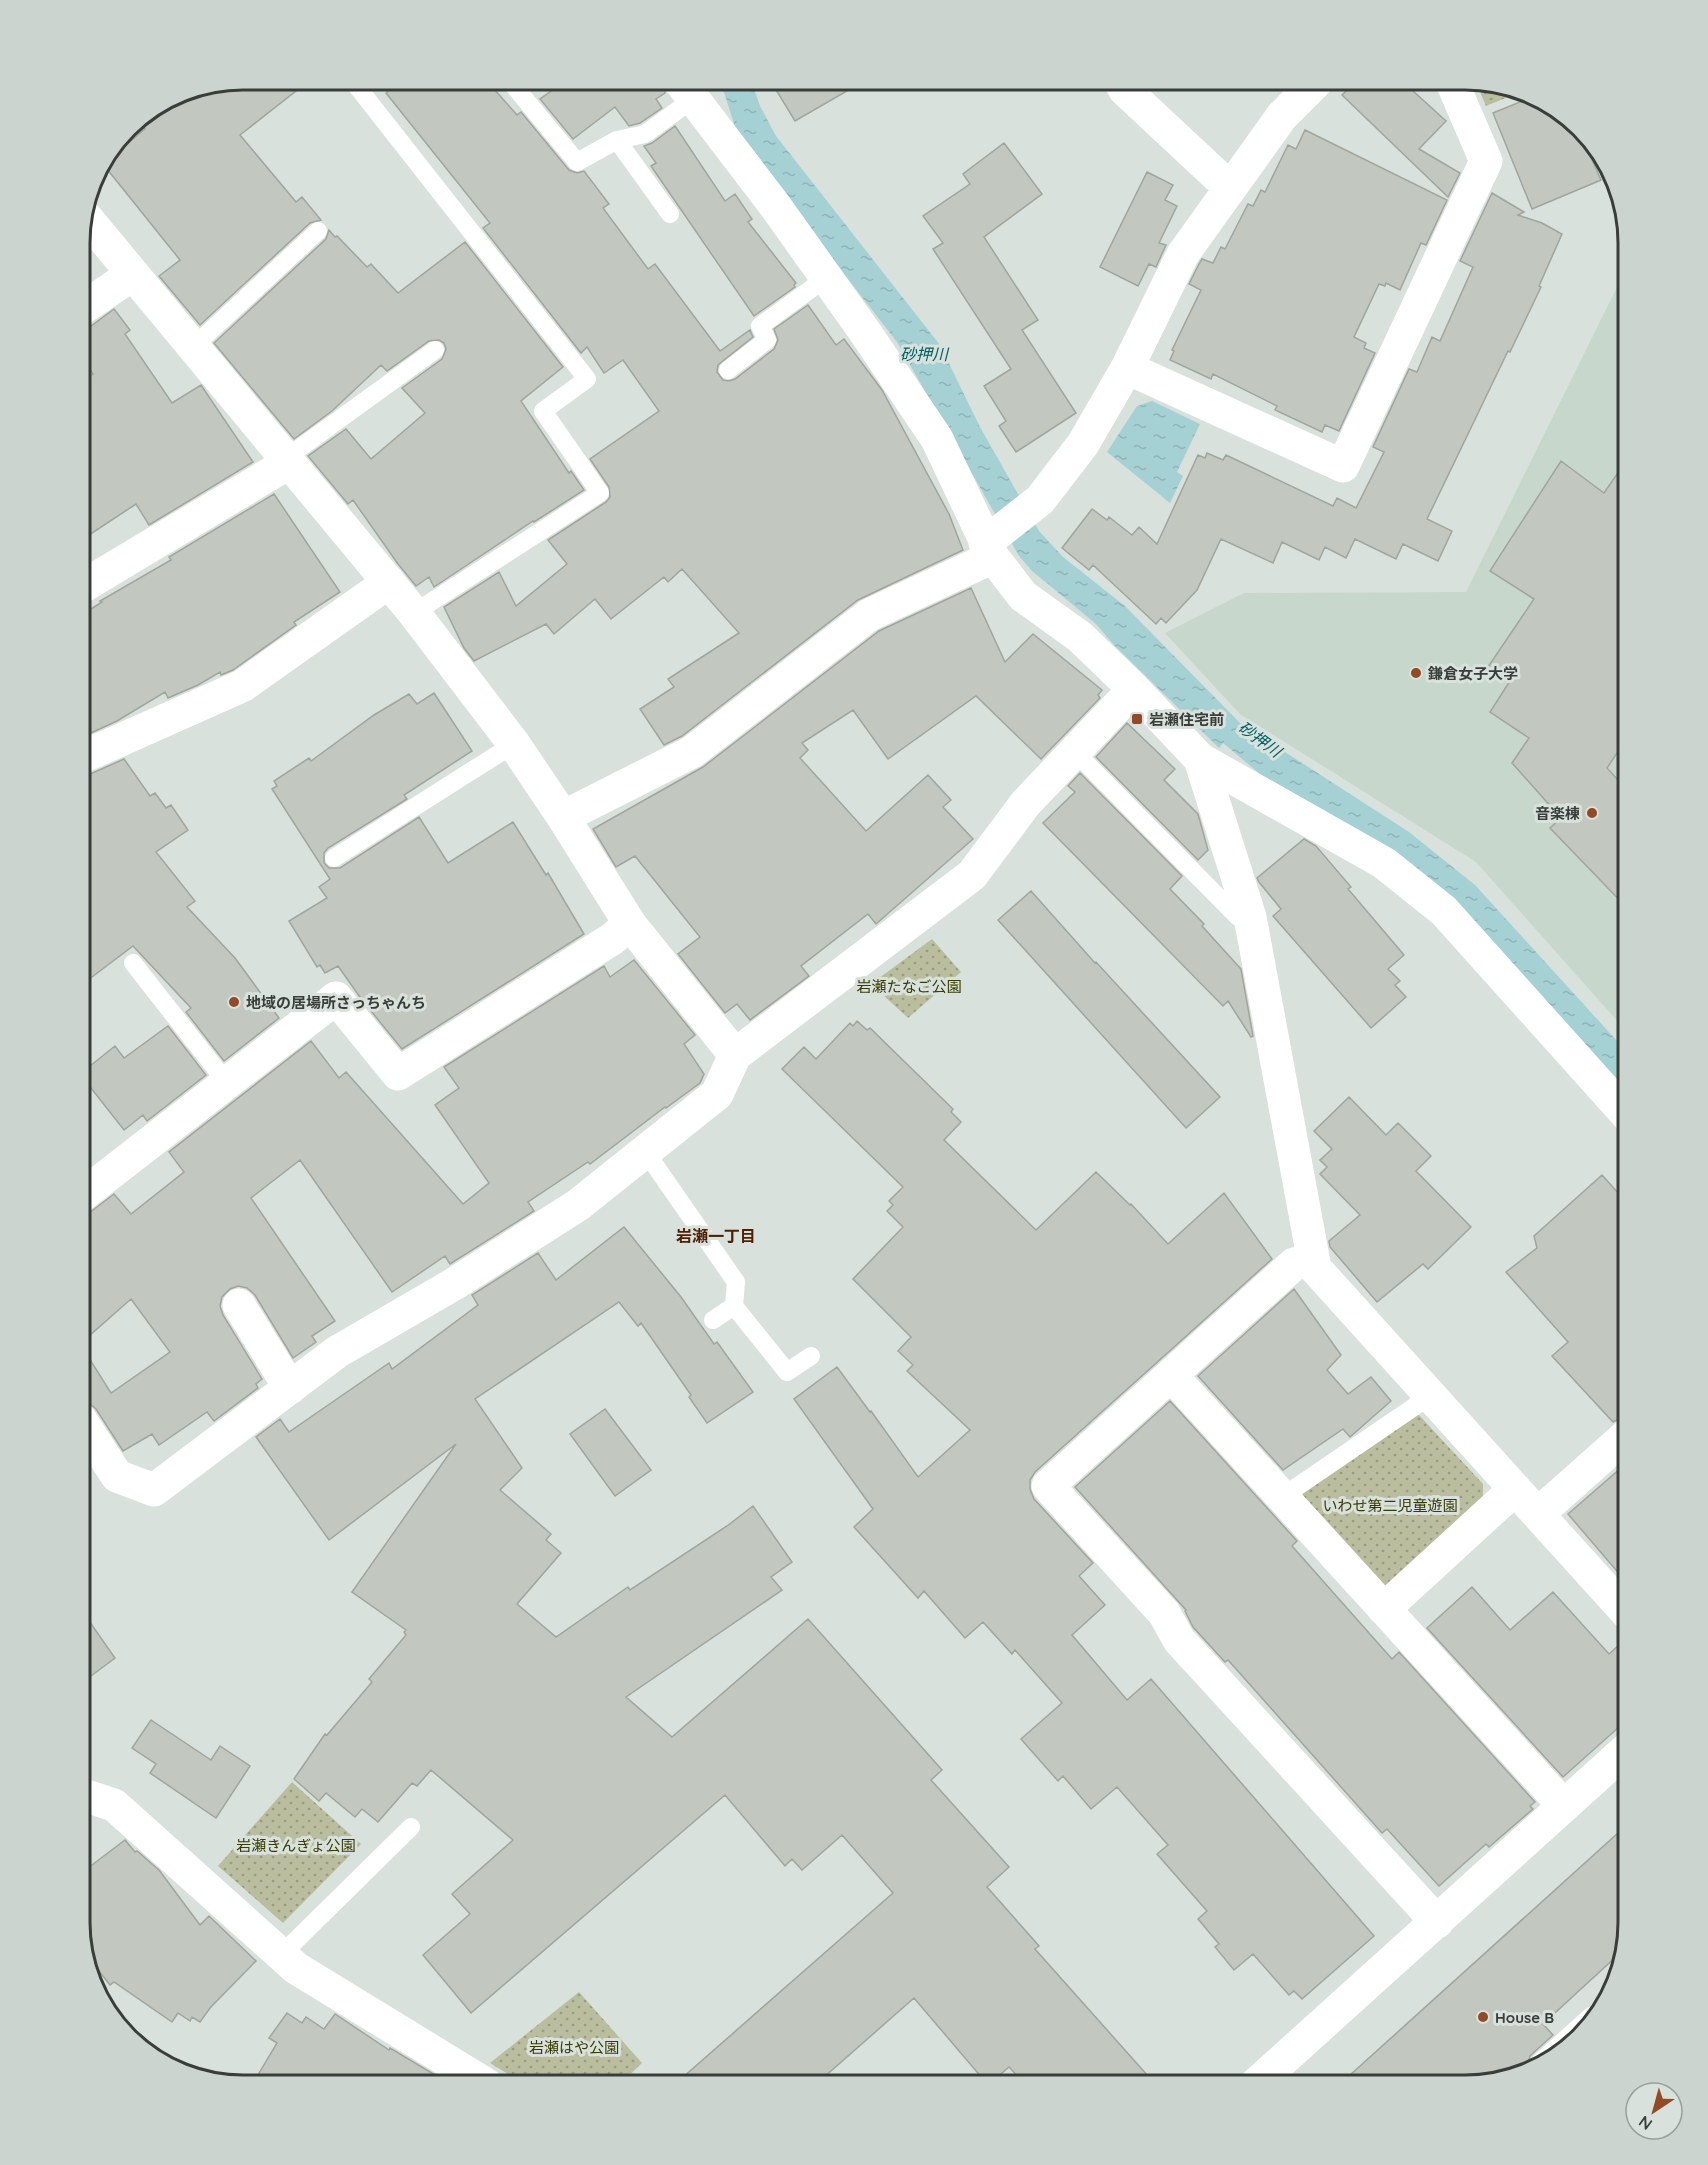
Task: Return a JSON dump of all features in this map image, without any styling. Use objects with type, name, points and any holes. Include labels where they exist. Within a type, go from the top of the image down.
[{"type":"street","points":[[687,90],[776,207],[865,332],[937,439],[990,545],[1023,596],[1080,637],[1134,689],[1200,759],[1384,863],[1444,911],[1618,1104]]},
{"type":"street","points":[[1125,90],[1230,188]]},
{"type":"street","points":[[563,817],[692,752],[869,615],[990,545],[1040,500],[1083,444],[1127,368],[1184,254],[1282,116],[1308,90]]},
{"type":"street","points":[[1127,368],[1343,466],[1486,161],[1455,90]]},
{"type":"street","points":[[91,223],[414,613],[514,744],[630,924],[735,1054]]},
{"type":"street","points":[[90,303],[133,274]]},
{"type":"street","points":[[90,582],[288,460]]},
{"type":"street","points":[[90,754],[242,686],[389,582]]},
{"type":"street","points":[[90,1434],[117,1476],[154,1490],[337,1352],[454,1284],[578,1205],[717,1094],[735,1054],[972,875],[1025,804],[1134,689]]},
{"type":"street","points":[[1200,759],[1250,917],[1315,1268],[1618,1602]]},
{"type":"street","points":[[90,1189],[336,998],[398,1074],[612,939],[630,924]]},
{"type":"street","points":[[1313,1260],[1294,1264],[1048,1486],[1164,1613],[1179,1640],[1437,1922]]},
{"type":"street","points":[[239,1305],[290,1388]]},
{"type":"street","points":[[1171,1375],[1564,1806]]},
{"type":"street","points":[[1538,1514],[1618,1444]]},
{"type":"street","points":[[1384,1609],[1515,1489]]},
{"type":"street","points":[[1266,2075],[1618,1758]]},
{"type":"street","points":[[90,1797],[114,1805],[296,1968],[471,2075]]},
{"type":"lane","points":[[360,90],[587,379],[543,411],[600,493],[414,613]]},
{"type":"lane","points":[[517,90],[577,162],[617,140],[645,134],[685,90]]},
{"type":"lane","points":[[617,140],[670,214]]},
{"type":"lane","points":[[194,346],[318,231]]},
{"type":"lane","points":[[728,370],[767,340],[760,326],[826,278]]},
{"type":"lane","points":[[288,460],[435,350]]},
{"type":"lane","points":[[334,858],[514,744]]},
{"type":"lane","points":[[1075,752],[1238,917],[1250,917]]},
{"type":"lane","points":[[133,963],[227,1083]]},
{"type":"lane","points":[[645,1151],[736,1282],[734,1306],[787,1372],[811,1356]]},
{"type":"lane","points":[[713,1320],[734,1306]]},
{"type":"lane","points":[[1282,1497],[1430,1396]]},
{"type":"lane","points":[[282,1954],[411,1827]]},
{"type":"shaded area","name":"鎌倉女子大学","points":[[1618,285],[1618,1022],[1476,862],[1240,714],[1165,633],[1244,593],[1466,592]]},
{"type":"green space","points":[[1479,90],[1509,97],[1486,106]]},
{"type":"green space","name":"岩瀬たなご公園","points":[[932,939],[961,972],[908,1018],[871,984]]},
{"type":"green space","name":"いわせ第二児童遊園","points":[[1418,1414],[1483,1484],[1483,1501],[1383,1592],[1295,1497]]},
{"type":"green space","name":"岩瀬きんぎょ公園","points":[[292,1782],[361,1844],[283,1923],[218,1866]]},
{"type":"green space","name":"岩瀬はや公園","points":[[579,1992],[642,2063],[629,2075],[510,2075],[490,2063]]},
{"type":"water","name":"砂押川","points":[[723,90],[754,90],[776,136],[940,345],[980,427],[1039,531],[1063,557],[1125,606],[1240,723],[1409,832],[1475,885],[1618,1042],[1618,1089],[1439,895],[1272,784],[1223,743],[1219,748],[1115,646],[1096,624],[1032,571],[1019,556],[897,342],[739,139]]},
{"type":"water","points":[[1152,401],[1200,424],[1177,472],[1183,476],[1170,503],[1107,452],[1137,406]]},
{"type":"building","points":[[243,90],[297,90],[240,135],[296,202],[302,197],[321,220],[310,223],[200,325],[159,276],[180,260],[108,170],[128,143],[145,129],[143,127],[175,106],[213,93]]},
{"type":"building","points":[[389,90],[495,90],[517,115],[521,112],[569,170],[577,173],[584,171],[609,204],[603,208],[648,269],[655,264],[720,351],[750,330],[753,337],[718,365],[717,372],[723,380],[735,379],[774,349],[778,340],[774,329],[808,305],[836,345],[844,339],[882,390],[949,514],[963,550],[858,600],[682,736],[664,745],[640,709],[674,687],[668,679],[739,633],[682,569],[668,582],[664,577],[611,619],[595,599],[554,634],[546,624],[474,661],[464,648],[444,607],[499,572],[516,606],[567,564],[548,540],[606,502],[610,497],[609,487],[590,459],[659,411],[623,360],[604,373],[587,347],[581,353],[483,228],[490,223],[386,93]]},
{"type":"building","points":[[553,90],[664,90],[665,93],[656,99],[662,108],[640,123],[629,126],[615,107],[573,139],[540,99]]},
{"type":"building","points":[[776,90],[849,90],[795,121]]},
{"type":"building","points":[[1347,90],[1412,90],[1446,121],[1419,149],[1460,173],[1448,197],[1342,95]]},
{"type":"building","points":[[1522,101],[1542,110],[1580,142],[1590,155],[1601,180],[1532,209],[1493,113]]},
{"type":"building","points":[[675,126],[725,201],[735,194],[752,219],[748,222],[796,283],[795,287],[754,316],[651,166],[656,163],[644,146],[652,143]]},
{"type":"building","points":[[1305,130],[1447,200],[1426,245],[1421,243],[1400,290],[1386,283],[1385,286],[1379,284],[1354,337],[1366,343],[1364,348],[1375,353],[1339,431],[1325,425],[1322,432],[1275,410],[1277,406],[1213,374],[1211,379],[1170,360],[1174,351],[1172,350],[1201,290],[1189,284],[1199,264],[1202,259],[1213,263],[1221,247],[1225,249],[1248,204],[1253,206],[1261,190],[1265,192],[1288,145],[1296,149]]},
{"type":"building","points":[[1004,143],[1042,194],[984,237],[1038,320],[1022,330],[1076,413],[1016,452],[999,426],[1006,421],[984,386],[1011,369],[933,249],[943,243],[923,216],[970,184],[963,174]]},
{"type":"building","points":[[1147,172],[1173,185],[1165,200],[1177,206],[1159,243],[1166,245],[1156,267],[1149,264],[1138,286],[1100,267]]},
{"type":"building","points":[[1492,193],[1524,212],[1518,215],[1542,223],[1562,234],[1539,286],[1541,287],[1427,519],[1452,531],[1438,561],[1403,544],[1396,559],[1355,539],[1346,558],[1325,547],[1319,560],[1282,542],[1273,563],[1221,539],[1197,590],[1166,623],[1161,618],[1156,624],[1093,565],[1089,570],[1062,548],[1092,509],[1107,520],[1109,517],[1132,535],[1139,527],[1157,544],[1198,455],[1205,458],[1207,453],[1223,460],[1226,455],[1333,506],[1337,498],[1356,508],[1384,452],[1373,447],[1409,369],[1417,372],[1432,337],[1440,341],[1473,267],[1460,261]]},
{"type":"building","points":[[329,230],[367,267],[371,264],[398,293],[465,242],[563,367],[521,401],[569,473],[571,471],[584,490],[434,587],[429,577],[416,586],[353,500],[348,504],[308,456],[346,429],[371,459],[425,413],[402,388],[442,359],[446,349],[444,343],[439,340],[429,341],[387,371],[381,365],[332,411],[294,439],[214,343],[326,239]]},
{"type":"building","points":[[114,309],[130,330],[125,334],[172,403],[201,385],[253,462],[149,525],[136,504],[90,534],[90,376],[93,374],[90,370],[91,326]]},
{"type":"building","points":[[1561,461],[1604,493],[1618,473],[1618,752],[1607,768],[1618,780],[1618,899],[1550,828],[1561,818],[1512,763],[1529,738],[1490,712],[1510,681],[1488,667],[1534,599],[1490,571]]},
{"type":"building","points":[[274,494],[340,592],[294,622],[296,625],[233,670],[221,675],[220,672],[168,698],[165,692],[117,721],[90,733],[90,610],[102,602],[100,601],[171,560],[169,557]]},
{"type":"building","points":[[971,588],[1005,662],[1033,634],[1102,690],[1098,695],[1100,698],[1041,759],[976,696],[888,759],[853,710],[802,743],[808,750],[800,758],[866,831],[928,775],[951,800],[943,807],[973,839],[876,924],[868,914],[801,966],[809,976],[750,1020],[737,1004],[725,1013],[678,954],[700,937],[635,856],[616,867],[593,829],[703,767],[879,631]]},
{"type":"building","points":[[434,693],[472,751],[404,795],[407,799],[328,848],[324,853],[324,863],[329,868],[340,868],[419,817],[448,863],[513,822],[546,875],[548,873],[584,934],[402,1049],[338,966],[325,973],[320,965],[317,967],[289,921],[327,898],[319,887],[330,879],[272,789],[277,786],[274,781],[309,758],[311,761],[374,715],[409,694],[417,704]]},
{"type":"building","points":[[1127,723],[1175,769],[1164,780],[1198,814],[1208,850],[1198,860],[1096,757]]},
{"type":"building","points":[[124,759],[150,796],[155,793],[166,808],[171,805],[188,830],[156,852],[195,901],[187,907],[235,958],[279,1018],[224,1061],[186,1012],[191,1008],[133,946],[90,978],[90,774]]},
{"type":"building","points":[[1080,773],[1182,876],[1170,889],[1204,924],[1202,926],[1241,969],[1253,1036],[1251,1037],[1228,1001],[1223,1006],[1043,823],[1075,792],[1068,786]]},
{"type":"building","points":[[1304,839],[1316,846],[1351,887],[1348,889],[1404,955],[1388,969],[1400,981],[1395,985],[1406,997],[1371,1028],[1273,916],[1281,909],[1257,878]]},
{"type":"building","points":[[1031,891],[1220,1097],[1186,1128],[998,920]]},
{"type":"building","points":[[634,960],[695,1035],[684,1044],[704,1074],[700,1083],[590,1164],[588,1162],[528,1202],[534,1211],[450,1264],[445,1256],[392,1292],[300,1160],[251,1198],[335,1321],[312,1336],[316,1342],[293,1358],[255,1295],[247,1288],[238,1286],[230,1289],[222,1297],[220,1306],[223,1315],[262,1379],[256,1384],[258,1388],[214,1421],[207,1412],[159,1445],[152,1434],[123,1451],[96,1409],[90,1404],[90,1360],[111,1393],[170,1352],[131,1299],[90,1335],[90,1212],[114,1194],[131,1214],[184,1172],[169,1152],[311,1041],[339,1078],[346,1072],[463,1204],[489,1183],[435,1105],[459,1088],[444,1067],[604,966],[610,977]]},
{"type":"building","points":[[857,1021],[867,1030],[870,1028],[953,1109],[951,1112],[961,1122],[944,1140],[1036,1230],[1096,1172],[1131,1204],[1168,1244],[1224,1193],[1272,1259],[1035,1472],[1030,1480],[1030,1489],[1034,1499],[1093,1563],[1079,1576],[1105,1605],[1072,1635],[1127,1700],[1151,1679],[1374,1936],[1302,1999],[1294,1991],[1289,1995],[1253,1954],[1234,1970],[1215,1947],[1219,1944],[1198,1919],[1207,1911],[1157,1854],[1168,1845],[1117,1787],[1091,1809],[1063,1776],[1058,1781],[1021,1739],[1062,1703],[1015,1650],[1012,1654],[983,1622],[965,1638],[924,1591],[918,1598],[854,1527],[873,1509],[794,1399],[837,1367],[918,1477],[970,1430],[907,1371],[913,1365],[898,1351],[911,1337],[853,1279],[903,1227],[887,1211],[893,1205],[889,1201],[903,1187],[782,1069],[804,1047],[816,1059],[850,1023],[853,1026]]},
{"type":"building","points":[[168,1026],[206,1075],[147,1121],[143,1115],[124,1130],[90,1087],[90,1066],[115,1046],[124,1058]]},
{"type":"building","points":[[1349,1097],[1386,1135],[1398,1123],[1431,1156],[1416,1171],[1471,1227],[1428,1269],[1423,1264],[1377,1302],[1330,1247],[1329,1241],[1360,1215],[1320,1174],[1327,1167],[1320,1160],[1332,1149],[1314,1131]]},
{"type":"building","points":[[1602,1175],[1618,1193],[1618,1419],[1613,1422],[1552,1356],[1568,1342],[1506,1272],[1537,1248],[1534,1236]]},
{"type":"building","points":[[624,1227],[681,1297],[714,1344],[717,1342],[753,1392],[707,1423],[689,1397],[691,1395],[641,1323],[638,1326],[619,1302],[475,1399],[522,1468],[500,1490],[551,1534],[546,1540],[561,1553],[517,1604],[556,1637],[628,1587],[630,1590],[727,1526],[753,1506],[792,1562],[771,1577],[782,1590],[626,1697],[672,1737],[808,1619],[942,1770],[931,1780],[1009,1867],[987,1887],[1039,1946],[1035,1949],[1147,2075],[1017,2075],[1009,2067],[1000,2075],[979,2075],[914,1998],[826,2075],[685,2075],[893,1893],[842,1835],[802,1870],[792,1859],[785,1866],[725,1795],[471,2013],[423,1955],[470,1914],[452,1894],[513,1840],[431,1770],[417,1786],[412,1783],[378,1822],[362,1809],[355,1817],[326,1793],[319,1801],[294,1779],[325,1734],[327,1735],[372,1682],[369,1679],[406,1635],[404,1632],[406,1630],[352,1592],[456,1444],[329,1540],[256,1437],[280,1419],[289,1432],[389,1363],[392,1369],[478,1305],[472,1295],[538,1253],[556,1280]]},
{"type":"building","points":[[1294,1289],[1341,1355],[1327,1370],[1348,1394],[1371,1377],[1391,1401],[1350,1437],[1343,1429],[1283,1470],[1198,1376]]},
{"type":"building","points":[[1170,1401],[1297,1541],[1292,1546],[1392,1659],[1399,1652],[1535,1802],[1530,1806],[1533,1809],[1489,1847],[1486,1844],[1439,1886],[1387,1829],[1382,1833],[1228,1660],[1225,1662],[1193,1627],[1186,1610],[1075,1487]]},
{"type":"building","points":[[605,1409],[651,1470],[615,1496],[570,1434]]},
{"type":"building","points":[[1618,1471],[1618,1572],[1568,1514]]},
{"type":"building","points":[[1472,1587],[1510,1630],[1553,1592],[1609,1654],[1618,1646],[1618,1728],[1563,1777],[1427,1628]]},
{"type":"building","points":[[90,1622],[115,1658],[90,1677]]},
{"type":"building","points":[[151,1720],[211,1760],[220,1746],[250,1766],[216,1818],[150,1773],[156,1764],[132,1748]]},
{"type":"building","name":"House B","points":[[1618,1833],[1618,1922],[1614,1959],[1543,2024],[1553,2035],[1530,2056],[1529,2061],[1505,2070],[1485,2074],[1350,2075]]},
{"type":"building","points":[[125,1840],[135,1852],[137,1851],[159,1870],[200,1925],[209,1916],[256,1961],[210,2008],[200,2022],[192,2017],[190,2021],[178,2013],[172,2022],[114,1982],[110,1985],[98,1970],[91,1942],[90,1866]]},
{"type":"building","points":[[287,2013],[302,2023],[306,2017],[324,2029],[335,2014],[389,2050],[390,2048],[435,2075],[258,2075],[277,2043],[269,2038]]},
{"type":"place","name":"鎌倉女子大学","points":[[1416,673]]},
{"type":"place","name":"岩瀬住宅前","points":[[1137,719]]},
{"type":"place","name":"音楽棟","points":[[1592,813]]},
{"type":"place","name":"地域の居場所さっちゃんち","points":[[234,1002]]},
{"type":"place","name":"House B","points":[[1483,2017]]},
{"type":"district","name":"岩瀬一丁目","points":[[716,1236]]}]
